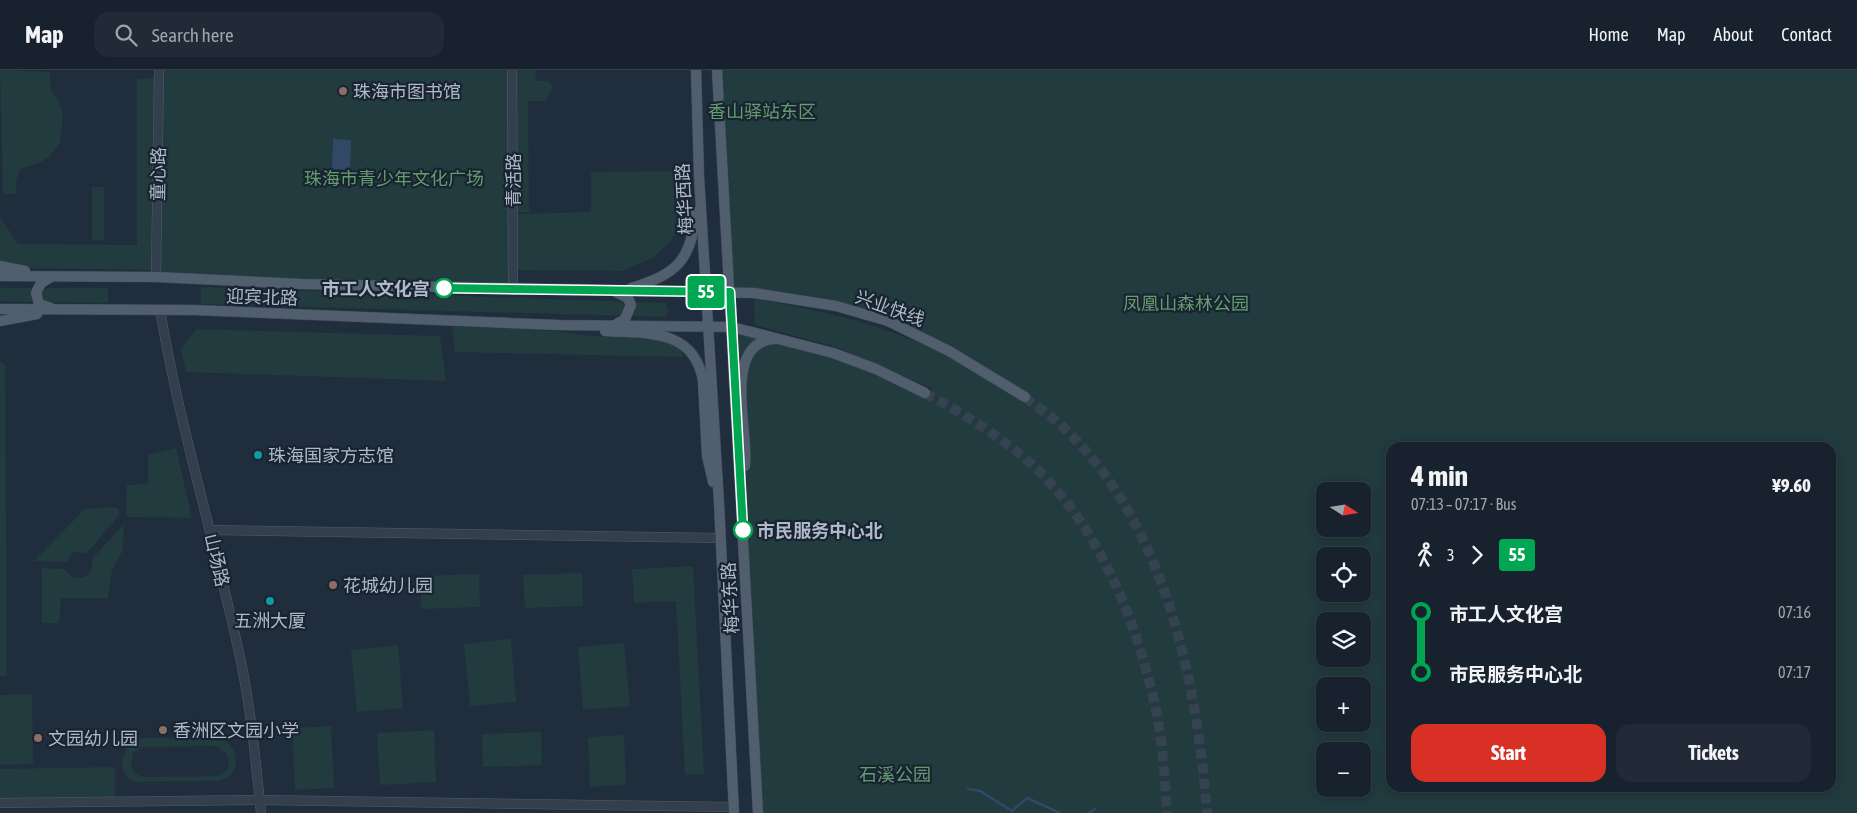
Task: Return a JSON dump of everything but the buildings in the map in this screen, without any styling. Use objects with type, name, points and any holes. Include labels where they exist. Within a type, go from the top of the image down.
[{"type":"main road","name":"梅华西路","points":[[696,70],[699,176],[707,326]]},
{"type":"main road","points":[[717,70],[730,292]]},
{"type":"main road","points":[[622,291],[659,279],[679,265],[692,236],[699,176]]},
{"type":"main road","points":[[0,266],[51,277]]},
{"type":"main road","name":"迎宾北路","points":[[0,276],[156,277],[513,290],[730,292]]},
{"type":"main road","points":[[51,277],[40,283],[36,293],[40,304],[55,310]]},
{"type":"main road","points":[[610,291],[628,298],[631,305],[625,319],[614,325]]},
{"type":"main road","name":"梅华东路","points":[[730,292],[758,813]]},
{"type":"main road","name":"兴业快线","points":[[730,292],[805,300],[856,311],[888,321],[949,351],[1025,397]]},
{"type":"main road","name":"迎宾北路","points":[[0,309],[160,310],[559,326],[732,327]]},
{"type":"main road","points":[[0,321],[55,310]]},
{"type":"main road","points":[[559,326],[583,330],[661,335],[676,340],[688,349],[698,362],[701,372],[708,465],[719,502]]},
{"type":"main road","name":"梅华东路","points":[[707,326],[719,502],[734,810]]},
{"type":"main road","points":[[732,327],[782,338],[850,359],[925,393]]},
{"type":"main road","points":[[741,494],[746,458],[742,385],[744,361],[748,353],[758,343],[782,338]]},
{"type":"street","name":"童心路","points":[[156,277],[159,70]]},
{"type":"street","name":"青活路","points":[[512,70],[513,290]]},
{"type":"street","name":"山场路","points":[[160,310],[169,363],[241,664],[261,813]]},
{"type":"street","points":[[210,530],[720,538]]},
{"type":"street","points":[[0,803],[260,800],[734,810]]},
{"type":"green space","points":[[0,70],[50,72],[51,91],[58,99],[63,115],[60,143],[49,157],[39,163],[20,169],[16,181],[16,194],[3,194]]},
{"type":"green space","name":"珠海市青少年文化广场","points":[[160,70],[512,70],[513,289],[156,277]]},
{"type":"green space","points":[[514,70],[535,70],[536,81],[548,81],[553,87],[546,101],[528,101],[529,212],[515,212]]},
{"type":"green space","name":"凤凰山森林公园","points":[[717,70],[1857,70],[1857,813],[758,813],[733,327],[813,346],[925,393],[933,389],[836,347],[755,325],[754,299],[854,320],[925,345],[950,356],[870,315],[730,292]]},
{"type":"green space","points":[[154,78],[153,270],[25,268],[0,260],[0,217],[18,244],[137,245],[137,79]]},
{"type":"green space","points":[[674,171],[677,222],[675,233],[670,242],[652,258],[623,271],[518,270],[517,214],[591,212],[591,172]]},
{"type":"green space","points":[[92,187],[104,187],[104,240],[92,240]]},
{"type":"green space","points":[[201,287],[666,303],[669,312],[665,317],[201,304]]},
{"type":"green space","points":[[0,288],[31,288],[32,302],[0,301]]},
{"type":"green space","points":[[48,288],[108,288],[108,303],[46,302],[41,297],[41,292]]},
{"type":"green space","points":[[452,326],[559,331],[580,335],[663,340],[681,348],[683,357],[455,352]]},
{"type":"green space","points":[[196,329],[440,336],[446,381],[186,372],[181,349]]},
{"type":"green space","points":[[0,361],[5,365],[7,676],[0,676]]},
{"type":"green space","points":[[176,448],[192,518],[126,517],[127,485],[148,484],[148,455]]},
{"type":"green space","points":[[114,507],[119,509],[119,515],[86,554],[77,551],[70,555],[67,562],[34,561],[85,509]]},
{"type":"green space","points":[[124,524],[123,550],[112,570],[108,598],[61,598],[59,623],[42,623],[42,568],[65,569],[74,578],[84,577],[91,572],[93,558]]},
{"type":"green space","points":[[693,566],[704,774],[685,775],[676,601],[634,603],[632,569]]},
{"type":"green space","points":[[582,573],[583,606],[525,608],[523,575]]},
{"type":"green space","points":[[479,574],[480,607],[421,609],[420,576]]},
{"type":"green space","points":[[511,639],[516,702],[470,706],[464,644]]},
{"type":"green space","points":[[624,643],[630,706],[583,710],[578,647]]},
{"type":"green space","points":[[398,645],[403,708],[357,712],[351,650]]},
{"type":"green space","points":[[32,694],[33,764],[0,765],[0,695]]},
{"type":"green space","points":[[331,726],[334,788],[295,790],[292,728]]},
{"type":"green space","points":[[434,730],[436,782],[380,785],[377,733]]},
{"type":"green space","points":[[541,732],[542,765],[483,767],[482,734]]},
{"type":"green space","points":[[624,735],[626,785],[590,787],[588,737]]},
{"type":"green space","points":[[122,738],[220,738],[232,747],[236,761],[232,773],[227,778],[219,781],[134,782],[124,772],[122,763],[127,749],[122,746]],"holes":[[[216,746],[227,754],[229,762],[227,770],[218,776],[143,777],[136,774],[131,767],[133,753],[142,747]]]},
{"type":"green space","points":[[115,767],[115,798],[0,800],[0,769]]},
{"type":"water","points":[[333,139],[351,140],[350,169],[332,169]]},
{"type":"waterway","points":[[968,789],[980,791],[1012,811],[1027,798],[1060,813]]},
{"type":"waterway","points":[[1088,813],[1095,809]]},
{"type":"tunnel","points":[[925,393],[979,424],[1029,462],[1054,487],[1076,515],[1096,546],[1113,578],[1127,612],[1149,681],[1161,739],[1167,813]]},
{"type":"tunnel","points":[[1025,397],[1064,428],[1102,472],[1130,514],[1153,561],[1171,610],[1185,661],[1195,712],[1207,813]]},
{"type":"bus line","name":"55","points":[[444,288],[730,292],[743,530]]},
{"type":"place","name":"珠海市图书馆","points":[[343,91]]},
{"type":"place","name":"市工人文化宫","points":[[444,288]]},
{"type":"place","name":"珠海国家方志馆","points":[[258,455]]},
{"type":"place","name":"市民服务中心北","points":[[743,530]]},
{"type":"place","name":"花城幼儿园","points":[[333,585]]},
{"type":"place","name":"五洲大厦","points":[[270,601]]},
{"type":"place","name":"香洲区文园小学","points":[[163,730]]},
{"type":"place","name":"文园幼儿园","points":[[38,738]]},
{"type":"park label","name":"香山驿站东区","points":[[762,111]]},
{"type":"park label","name":"石溪公园","points":[[895,774]]}]
